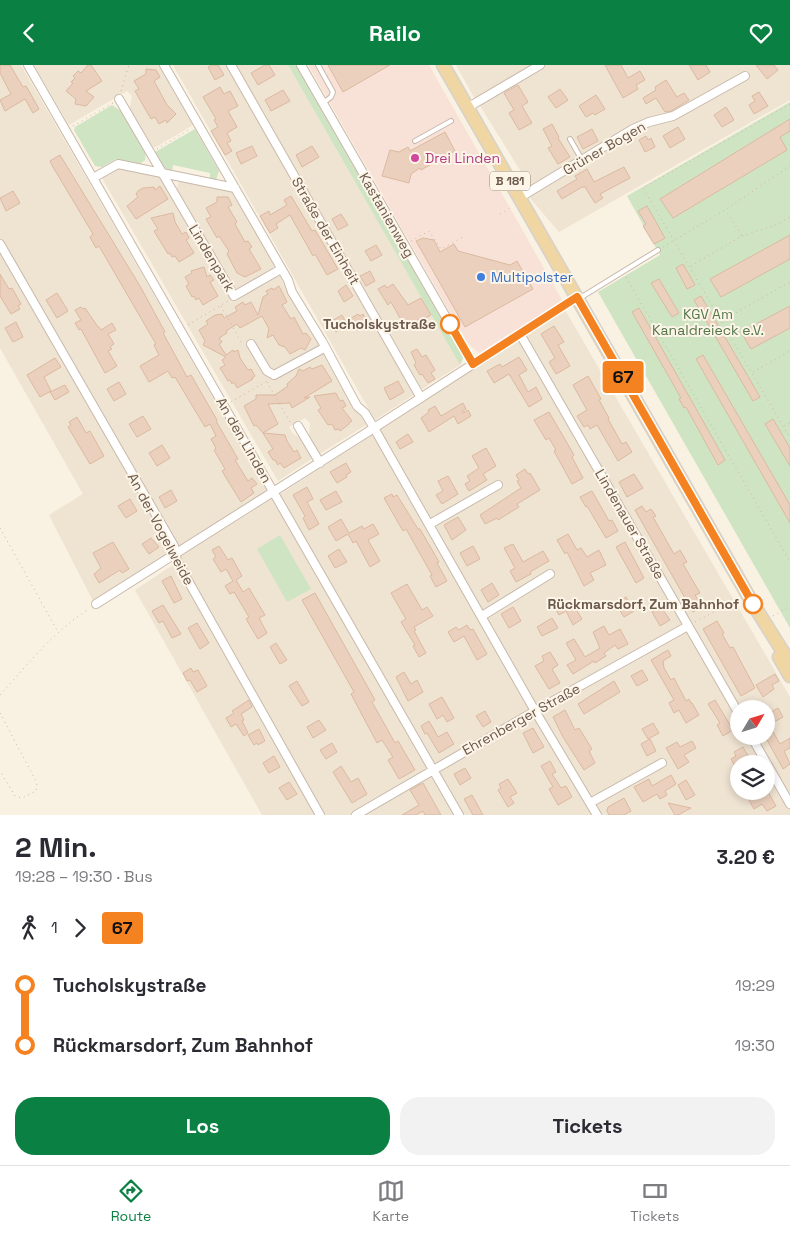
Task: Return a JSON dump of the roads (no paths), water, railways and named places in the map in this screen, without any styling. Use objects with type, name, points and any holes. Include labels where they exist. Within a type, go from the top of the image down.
[{"type":"main road","name":"B 181","points":[[443,65],[747,594],[790,663]]},
{"type":"main road","name":"B 181","points":[[770,633],[771,641],[790,677]]},
{"type":"street","name":"An den Linden","points":[[28,65],[459,815]]},
{"type":"street","points":[[164,65],[288,280],[292,292],[357,406],[365,413],[374,428],[535,711],[597,815]]},
{"type":"street","name":"Straße der Einheit","points":[[231,65],[421,397]]},
{"type":"street","name":"Kastanienweg","points":[[301,65],[473,364]]},
{"type":"street","points":[[467,108],[540,65]]},
{"type":"street","name":"Grüner Bogen","points":[[519,198],[633,129],[649,121],[673,116],[745,76]]},
{"type":"street","name":"Lindenpark","points":[[119,99],[234,296],[281,269]]},
{"type":"street","points":[[93,178],[118,164],[234,188]]},
{"type":"street","name":"An der Vogelweide","points":[[0,244],[174,546],[177,561],[320,815]]},
{"type":"street","points":[[96,605],[578,298]]},
{"type":"street","name":"Lindenauer Straße","points":[[520,334],[731,700]]},
{"type":"street","points":[[251,345],[271,375],[324,347]]},
{"type":"street","points":[[298,426],[320,463]]},
{"type":"street","points":[[430,524],[498,485]]},
{"type":"street","points":[[482,616],[550,574]]},
{"type":"street","name":"Ehrenberger Straße","points":[[356,815],[433,769],[688,626]]},
{"type":"street","points":[[756,745],[790,804]]},
{"type":"street","points":[[590,803],[662,763]]},
{"type":"lane","points":[[318,65],[333,92],[331,97],[322,103]]},
{"type":"lane","points":[[415,141],[451,121]]},
{"type":"lane","points":[[570,139],[582,160]]},
{"type":"lane","points":[[578,298],[658,250]]},
{"type":"place","name":"Drei Linden","points":[[415,158]]},
{"type":"place","name":"Multipolster","points":[[481,277]]},
{"type":"place","name":"Tucholskystraße","points":[[450,324]]},
{"type":"place","name":"Rückmarsdorf, Zum Bahnhof","points":[[753,604]]},
{"type":"park label","name":"KGV Am Kanaldreieck e.V.","points":[[708,322]]}]
